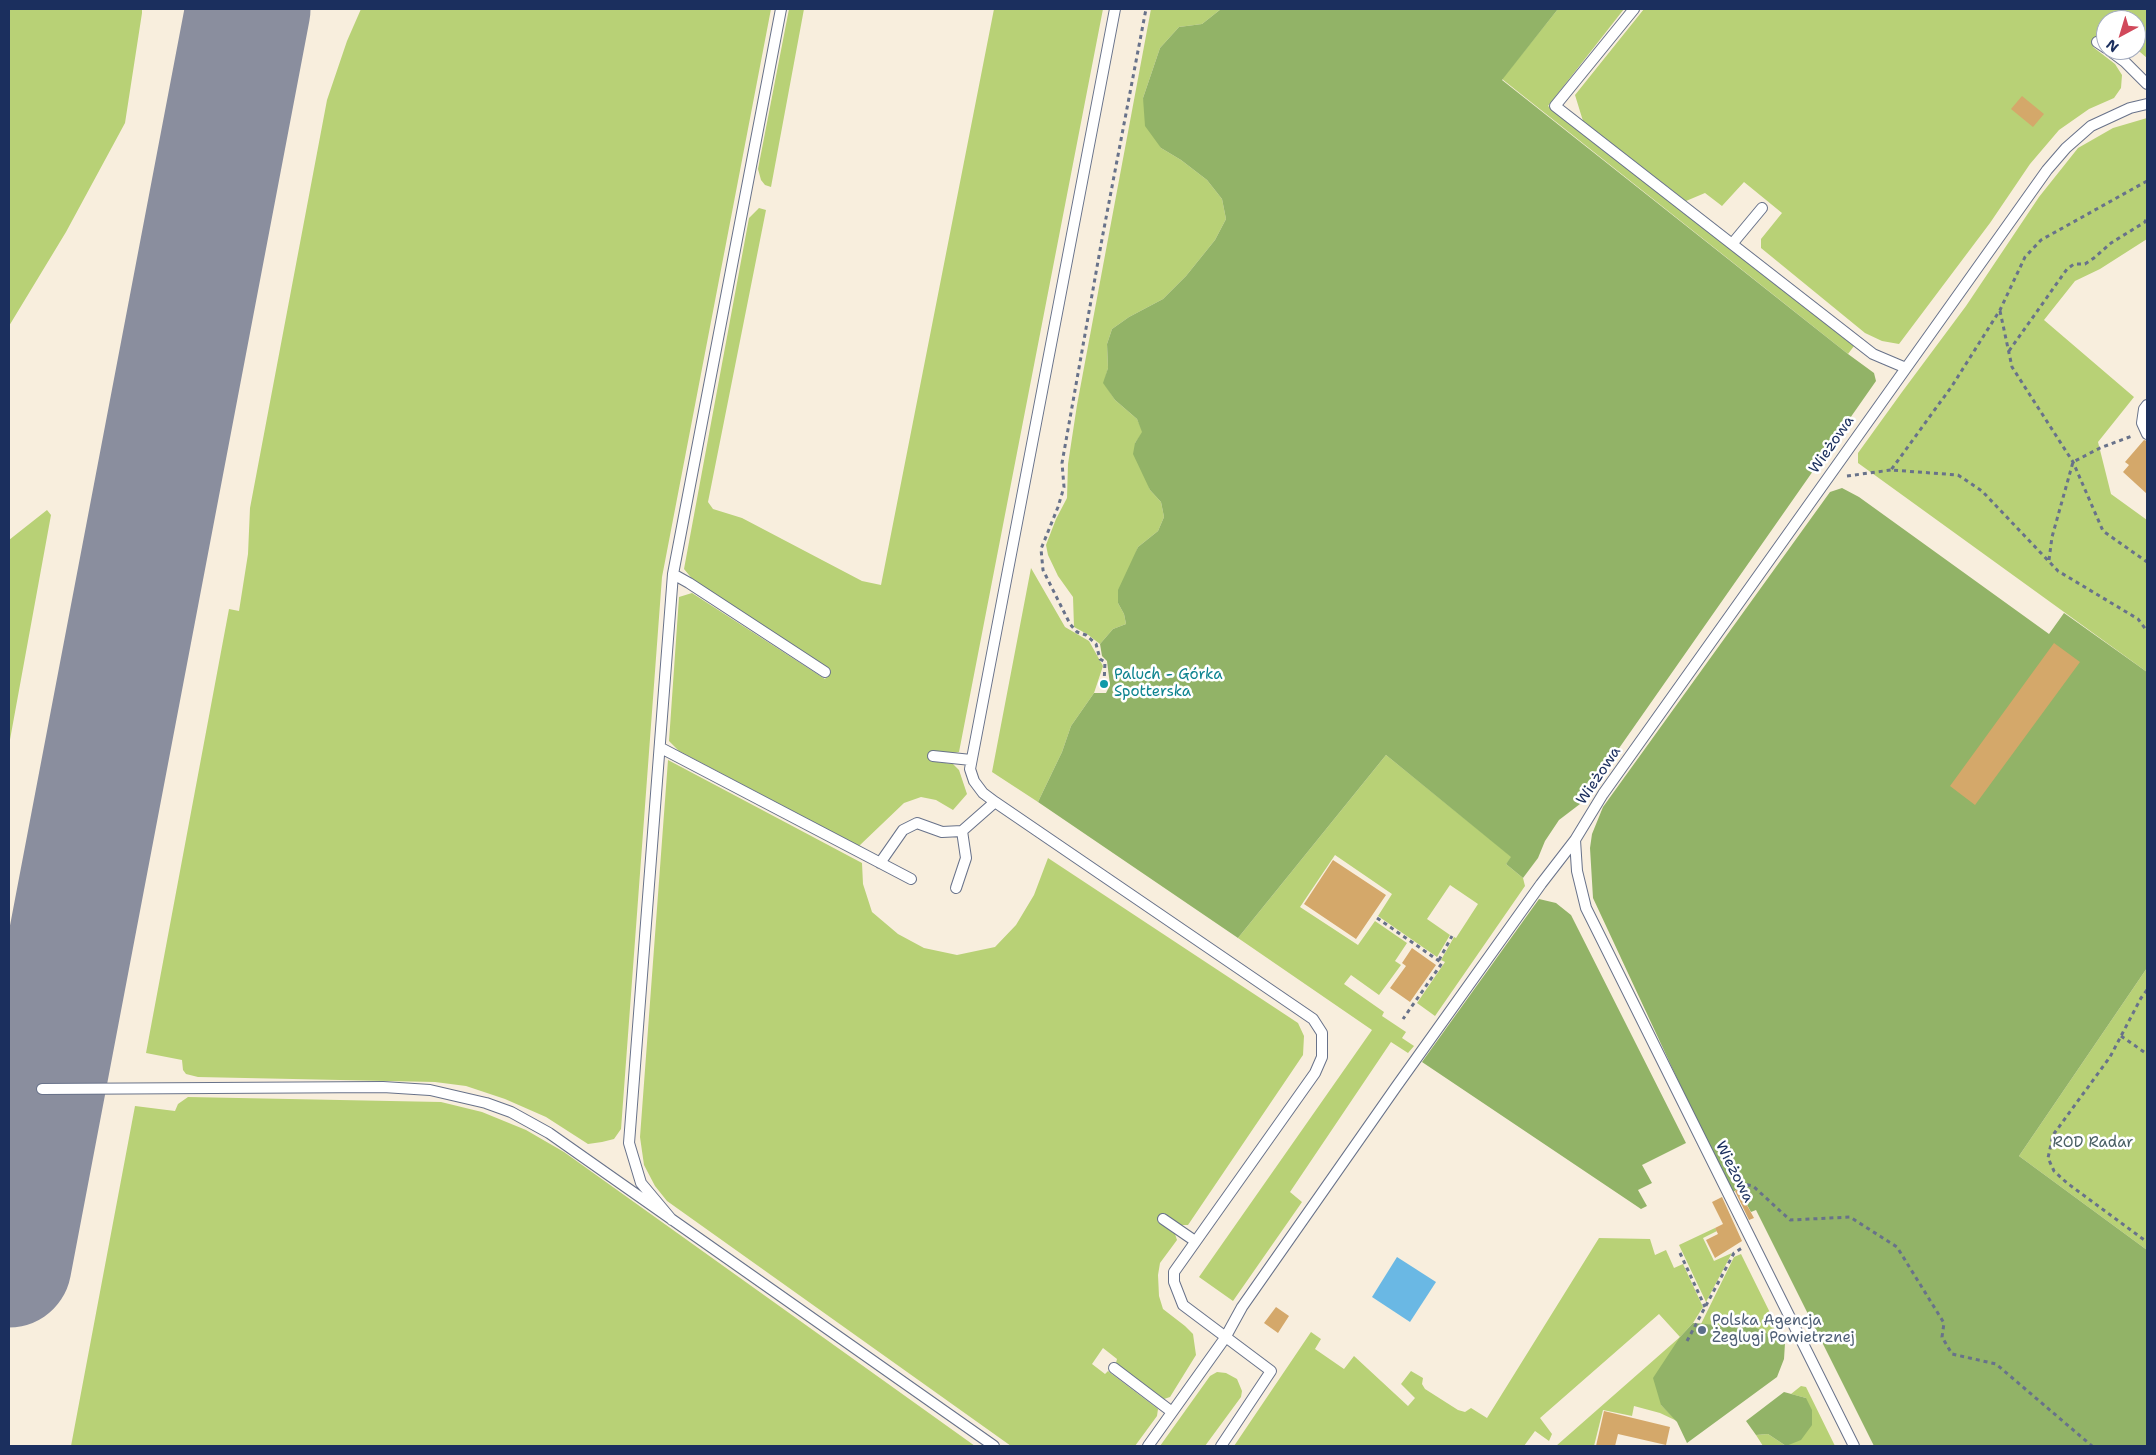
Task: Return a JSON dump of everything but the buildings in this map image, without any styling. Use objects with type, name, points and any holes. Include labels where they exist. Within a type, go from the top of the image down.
[{"type":"lane","points":[[672,1220],[641,1183],[629,1143],[673,574],[781,9]]},
{"type":"lane","points":[[1115,9],[970,769],[974,781],[983,793],[995,802],[1313,1019],[1322,1032],[1322,1056],[1315,1073],[1174,1272],[1174,1282],[1183,1305],[1271,1371],[1221,1446]]},
{"type":"lane","points":[[1634,9],[1555,106],[1873,354],[1906,368]]},
{"type":"lane","points":[[2122,60],[2147,84]]},
{"type":"lane","name":"Wieżowa","points":[[1148,1446],[1225,1338],[1242,1307],[1416,1059],[1541,884],[1576,840],[1603,794],[2047,170],[2066,148],[2091,126],[2107,117],[2147,104]]},
{"type":"lane","points":[[1732,244],[1762,208]]},
{"type":"lane","points":[[2146,433],[2142,423],[2144,409],[2147,405]]},
{"type":"lane","points":[[673,574],[825,672]]},
{"type":"lane","points":[[660,748],[911,880]]},
{"type":"lane","points":[[933,756],[971,760]]},
{"type":"lane","points":[[880,863],[903,830],[918,823],[942,832],[962,831],[995,802]]},
{"type":"lane","points":[[956,888],[966,858],[962,831]]},
{"type":"lane","name":"Wieżowa","points":[[1576,840],[1577,871],[1586,908],[1854,1446]]},
{"type":"lane","points":[[42,1089],[383,1087],[439,1092],[511,1112],[549,1133],[994,1446]]},
{"type":"lane","points":[[1163,1219],[1195,1241]]},
{"type":"lane","points":[[1114,1368],[1172,1412]]},
{"type":"path","points":[[1104,684],[1106,666],[1096,644],[1086,635],[1077,632],[1070,624],[1043,570],[1041,549],[1064,487],[1062,463],[1146,9]]},
{"type":"path","points":[[1891,470],[1952,386],[2000,310],[2025,257],[2041,240],[2147,181]]},
{"type":"path","points":[[2008,351],[2067,269],[2074,264],[2085,264],[2110,243],[2145,222],[2147,216]]},
{"type":"path","points":[[2000,310],[2012,367],[2073,462],[2103,531],[2147,562]]},
{"type":"path","points":[[2049,561],[2052,537],[2073,462],[2100,448],[2146,433]]},
{"type":"path","points":[[1828,478],[1891,470],[1958,474],[1982,491],[2058,570],[2138,619],[2147,631]]},
{"type":"path","points":[[1377,918],[1442,962],[1403,1019]]},
{"type":"path","points":[[1439,960],[1452,936]]},
{"type":"path","points":[[2147,990],[2110,1057],[2053,1134],[2048,1158],[2054,1172],[2147,1242]]},
{"type":"path","points":[[2121,1036],[2147,1054]]},
{"type":"path","points":[[1720,1179],[1753,1186],[1790,1220],[1850,1217],[1898,1247],[1944,1323],[1942,1337],[1952,1354],[1996,1364],[2092,1446]]},
{"type":"path","points":[[1687,1341],[1734,1253],[1742,1248]]},
{"type":"path","points":[[1680,1253],[1705,1307]]},
{"type":"green space","points":[[9,9],[142,9],[142,13],[125,123],[66,232],[9,326]]},
{"type":"green space","points":[[361,9],[771,9],[662,577],[621,1129],[614,1139],[602,1142],[588,1144],[546,1117],[505,1099],[466,1086],[435,1082],[198,1077],[186,1074],[183,1070],[182,1060],[146,1053],[229,609],[239,611],[248,554],[250,508],[327,100],[347,41]]},
{"type":"green space","points":[[789,9],[804,9],[771,187],[765,185],[761,180],[758,169]]},
{"type":"green space","points":[[994,9],[1103,9],[959,752],[931,752],[930,761],[953,764],[959,770],[967,794],[953,810],[936,800],[921,797],[904,803],[859,846],[679,751],[669,741],[679,597],[692,593],[825,679],[831,671],[694,581],[684,569],[749,218],[759,208],[766,210],[708,502],[713,509],[742,518],[862,581],[881,585]]},
{"type":"green space","points":[[1151,9],[1221,9],[1202,24],[1179,27],[1160,48],[1143,98],[1161,148],[1181,160],[1207,180],[1222,199],[1226,219],[1215,240],[1186,276],[1163,299],[1129,317],[1112,329],[1107,344],[1108,368],[1104,383],[1115,400],[1137,419],[1143,432],[1135,443],[1150,490],[1161,502],[1164,517],[1158,531],[1138,547],[1118,603],[1124,614],[1126,624],[1113,629],[1100,644],[1074,627],[1073,597],[1058,576],[1048,555],[1046,545],[1067,498],[1068,464],[1077,405]]},
{"type":"green space","points":[[1221,9],[1558,9],[1502,80],[1874,373],[1876,381],[1580,804],[1559,820],[1545,841],[1538,858],[1523,878],[1506,864],[1511,857],[1386,755],[1238,938],[1038,802],[1062,752],[1071,726],[1094,693],[1106,693],[1110,685],[1107,661],[1102,656],[1100,644],[1113,629],[1126,624],[1124,614],[1118,603],[1118,590],[1138,547],[1158,531],[1164,517],[1161,502],[1150,490],[1133,454],[1135,443],[1142,432],[1137,419],[1115,400],[1103,383],[1108,368],[1107,344],[1112,329],[1129,317],[1163,299],[1186,276],[1215,240],[1226,219],[1222,199],[1207,180],[1181,160],[1161,148],[1145,126],[1143,98],[1160,48],[1179,27],[1202,24]]},
{"type":"green space","points":[[1558,9],[1624,9],[1548,106],[1854,346],[1848,354],[1502,79]]},
{"type":"green space","points":[[1644,9],[2147,9],[2147,58],[2146,10],[2096,10],[2096,43],[2093,47],[2096,49],[2096,60],[2110,60],[2115,64],[2122,75],[2121,88],[2114,98],[2089,109],[2059,130],[2030,164],[1990,223],[1899,344],[1882,341],[1865,333],[1761,248],[1761,239],[1782,213],[1744,182],[1722,206],[1705,193],[1686,201],[1583,121],[1575,95]]},
{"type":"green space","points":[[2147,118],[2147,239],[2100,269],[2075,281],[2044,320],[2134,397],[2098,442],[2111,494],[2147,520],[2147,672],[1858,463],[1858,453],[1966,306],[2039,197],[2078,148],[2113,128]]},
{"type":"green space","points":[[1842,488],[1859,497],[2049,634],[2064,613],[2147,672],[2147,968],[2019,1156],[2147,1250],[2147,1446],[1874,1446],[1756,1210],[1751,1212],[1738,1189],[1733,1192],[1703,1134],[1593,898],[1590,848],[1592,834],[1603,807],[1830,492]]},
{"type":"green space","points":[[47,510],[51,515],[9,745],[9,540]]},
{"type":"green space","points":[[1031,568],[1065,627],[1089,641],[1103,666],[1094,693],[1071,726],[1062,752],[1038,802],[992,772]]},
{"type":"green space","points":[[1386,755],[1512,857],[1506,864],[1523,878],[1525,886],[1435,1016],[1417,1003],[1445,962],[1441,960],[1454,937],[1456,938],[1478,904],[1450,885],[1427,919],[1450,935],[1437,957],[1378,916],[1392,894],[1335,855],[1300,907],[1358,945],[1375,921],[1407,943],[1395,961],[1401,965],[1379,995],[1351,975],[1344,984],[1384,1012],[1382,1016],[1406,1032],[1402,1038],[1414,1046],[1408,1053],[1391,1042],[1290,1192],[1302,1202],[1233,1301],[1199,1277],[1372,1030],[1238,938]]},
{"type":"green space","points":[[668,760],[862,863],[863,884],[872,912],[898,934],[924,948],[957,955],[995,947],[1016,925],[1034,895],[1048,858],[1298,1023],[1304,1036],[1303,1055],[1188,1225],[1180,1225],[1164,1213],[1158,1222],[1175,1234],[1177,1240],[1160,1263],[1158,1275],[1159,1296],[1163,1309],[1193,1334],[1196,1355],[1170,1397],[1164,1399],[1116,1363],[1117,1359],[1103,1348],[1092,1364],[1105,1374],[1108,1371],[1158,1409],[1157,1416],[1135,1446],[1011,1446],[667,1201],[655,1186],[644,1165],[640,1137]]},
{"type":"green space","points":[[1539,899],[1556,903],[1571,915],[1686,1143],[1642,1165],[1652,1183],[1638,1190],[1647,1206],[1641,1209],[1422,1062]]},
{"type":"green space","name":"ROD Radar","points":[[2147,968],[2147,1250],[2019,1156]]},
{"type":"green space","points":[[188,1097],[441,1102],[482,1112],[526,1130],[564,1152],[975,1446],[71,1446],[135,1106],[175,1111],[178,1104]]},
{"type":"green space","points":[[1715,1228],[1717,1231],[1703,1238],[1714,1261],[1732,1253],[1706,1302],[1679,1245]]},
{"type":"green space","points":[[1599,1238],[1650,1239],[1655,1255],[1666,1250],[1674,1268],[1683,1264],[1703,1307],[1693,1323],[1680,1337],[1659,1314],[1540,1418],[1552,1434],[1549,1441],[1535,1431],[1524,1446],[1234,1446],[1311,1332],[1321,1339],[1315,1349],[1344,1369],[1354,1356],[1408,1406],[1415,1398],[1401,1384],[1411,1371],[1423,1378],[1422,1384],[1425,1389],[1458,1410],[1465,1412],[1471,1408],[1487,1418]]},
{"type":"green space","points":[[1741,1254],[1785,1343],[1757,1328],[1701,1324],[1734,1257]]},
{"type":"green space","points":[[1693,1323],[1757,1328],[1785,1343],[1784,1359],[1777,1377],[1687,1443],[1677,1422],[1661,1405],[1653,1378],[1680,1337]]},
{"type":"green space","points":[[1680,1337],[1661,1405],[1677,1421],[1660,1413],[1634,1406],[1632,1416],[1603,1410],[1594,1446],[1556,1446]]},
{"type":"green space","points":[[1217,1372],[1226,1373],[1237,1379],[1242,1391],[1241,1397],[1205,1446],[1160,1446],[1210,1376]]},
{"type":"green space","points":[[1801,1386],[1806,1387],[1835,1446],[1786,1446],[1806,1398],[1791,1394]]},
{"type":"green space","points":[[1784,1392],[1806,1398],[1812,1410],[1812,1425],[1801,1440],[1786,1446],[1768,1434],[1756,1435],[1746,1421]]},
{"type":"green space","points":[[1768,1434],[1786,1446],[1763,1446],[1756,1435]]},
{"type":"water","points":[[1397,1257],[1436,1282],[1410,1322],[1372,1297]]},
{"type":"runway","points":[[9,1265],[248,9]]},
{"type":"place","name":"Paluch - Górka Spotterska","points":[[1104,684]]},
{"type":"place","name":"Polska Agencja Żeglugi Powietrznej","points":[[1702,1330]]}]
